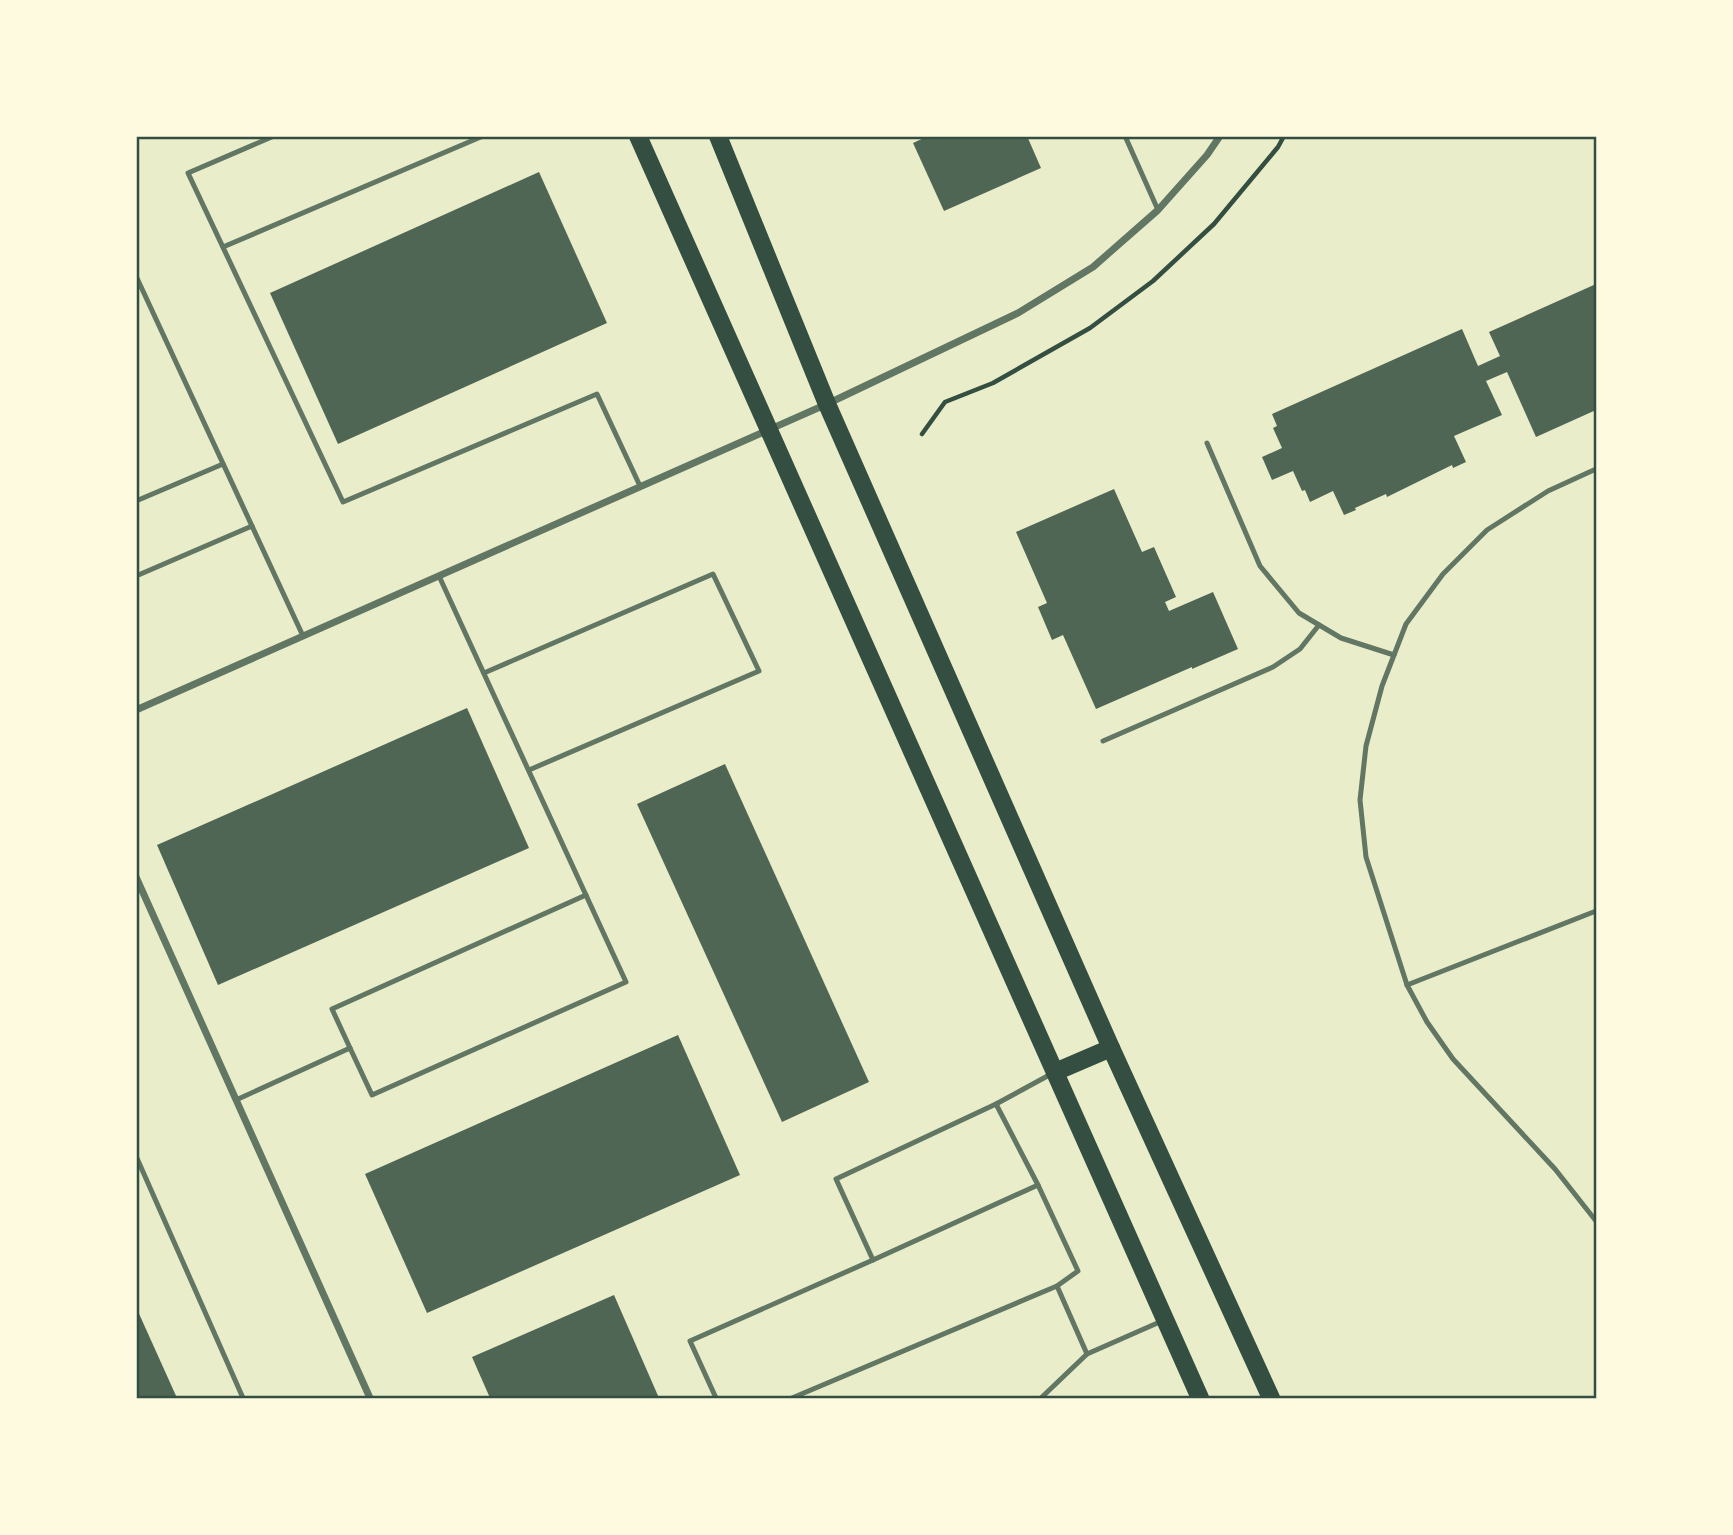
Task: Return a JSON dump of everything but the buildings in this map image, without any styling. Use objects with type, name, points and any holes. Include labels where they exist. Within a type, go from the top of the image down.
[{"type":"main road","points":[[638,136],[1200,1398]]},
{"type":"main road","points":[[718,136],[827,404],[1111,1048],[1271,1398]]},
{"type":"main road","points":[[1055,1072],[1111,1048]]},
{"type":"street","points":[[136,710],[827,404],[1018,313],[1093,267],[1158,210],[1207,155],[1220,136]]},
{"type":"street","points":[[136,877],[370,1398]]},
{"type":"lane","points":[[255,136],[258,144]]},
{"type":"lane","points":[[274,136],[188,173],[343,502],[597,394],[640,486]]},
{"type":"lane","points":[[223,247],[483,136]]},
{"type":"lane","points":[[1125,136],[1158,210]]},
{"type":"lane","points":[[136,276],[303,636]]},
{"type":"lane","points":[[1207,443],[1260,566],[1299,613],[1341,638],[1394,655]]},
{"type":"lane","points":[[136,501],[223,464]]},
{"type":"lane","points":[[1597,469],[1548,491],[1487,530],[1443,574],[1406,625],[1382,686],[1366,746],[1360,800],[1366,857],[1407,985],[1427,1022],[1453,1059],[1555,1169],[1597,1221]]},
{"type":"lane","points":[[136,576],[251,526]]},
{"type":"lane","points":[[484,673],[713,574],[759,671],[529,770]]},
{"type":"lane","points":[[439,576],[529,770],[626,982],[372,1094],[332,1009],[586,895]]},
{"type":"lane","points":[[1103,741],[1273,667],[1300,649],[1319,625]]},
{"type":"lane","points":[[1407,985],[1597,911]]},
{"type":"lane","points":[[236,1100],[350,1048]]},
{"type":"lane","points":[[873,1260],[836,1179],[996,1104],[1055,1072]]},
{"type":"lane","points":[[792,1398],[1057,1286],[1078,1271],[996,1104]]},
{"type":"lane","points":[[136,1156],[243,1398]]},
{"type":"lane","points":[[716,1398],[690,1341],[1038,1185]]},
{"type":"lane","points":[[1057,1286],[1087,1354]]},
{"type":"lane","points":[[1041,1398],[1087,1354],[1165,1319]]},
{"type":"path","points":[[922,434],[945,402],[993,383],[1090,328],[1153,281],[1214,224],[1278,147],[1284,136]]}]
